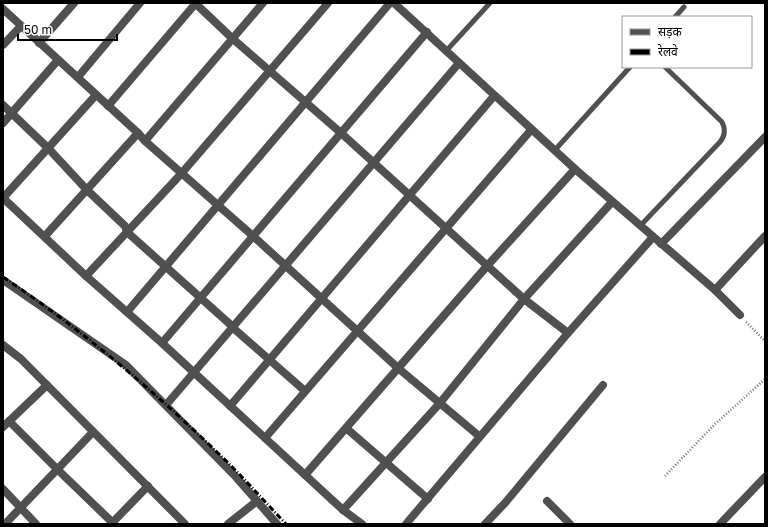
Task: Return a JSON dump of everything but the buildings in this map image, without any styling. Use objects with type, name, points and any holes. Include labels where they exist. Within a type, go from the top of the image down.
[{"type":"street","points":[[39,44],[74,3]]},
{"type":"street","points":[[78,77],[140,3]]},
{"type":"street","points":[[108,106],[196,3],[232,39],[341,133],[524,299],[568,333]]},
{"type":"street","points":[[145,141],[263,3]]},
{"type":"street","points":[[86,276],[181,174],[328,3]]},
{"type":"street","points":[[127,312],[390,3]]},
{"type":"street","points":[[394,3],[554,151],[715,290],[740,315]]},
{"type":"street","points":[[3,9],[181,174],[253,236],[284,266],[398,368],[479,436]]},
{"type":"street","points":[[3,45],[21,26]]},
{"type":"street","points":[[162,343],[427,32]]},
{"type":"street","points":[[3,123],[58,60]]},
{"type":"street","points":[[166,405],[459,63]]},
{"type":"street","points":[[96,95],[3,198],[86,276],[162,343],[343,510],[362,524]]},
{"type":"street","points":[[230,406],[494,96]]},
{"type":"street","points":[[3,105],[125,226],[127,232],[305,391]]},
{"type":"street","points":[[265,438],[531,130]]},
{"type":"street","points":[[45,236],[138,133]]},
{"type":"street","points":[[661,244],[765,137]]},
{"type":"street","points":[[305,475],[487,266],[575,169]]},
{"type":"street","points":[[343,510],[440,403],[524,299],[612,202]]},
{"type":"street","points":[[715,290],[765,236]]},
{"type":"street","points":[[406,524],[479,436],[653,237]]},
{"type":"street","points":[[3,280],[126,364],[236,477],[277,524]]},
{"type":"street","points":[[3,345],[21,359],[185,524]]},
{"type":"street","points":[[3,427],[47,385]]},
{"type":"street","points":[[485,524],[505,503],[603,385]]},
{"type":"street","points":[[9,421],[113,523],[148,486]]},
{"type":"street","points":[[346,428],[428,499]]},
{"type":"street","points":[[4,524],[93,432]]},
{"type":"street","points":[[720,524],[765,477]]},
{"type":"street","points":[[3,489],[36,524]]},
{"type":"street","points":[[228,524],[257,501]]},
{"type":"street","points":[[547,501],[570,524]]},
{"type":"lane","points":[[446,51],[490,3]]},
{"type":"lane","points":[[676,16],[684,6]]},
{"type":"lane","points":[[554,151],[629,68]]},
{"type":"lane","points":[[640,226],[724,136],[725,129],[722,122],[666,68]]},
{"type":"path","points":[[740,315],[765,341]]},
{"type":"path","points":[[665,476],[715,424],[765,379]]},
{"type":"railway","points":[[3,277],[88,339],[143,384],[229,464],[286,524]]}]
